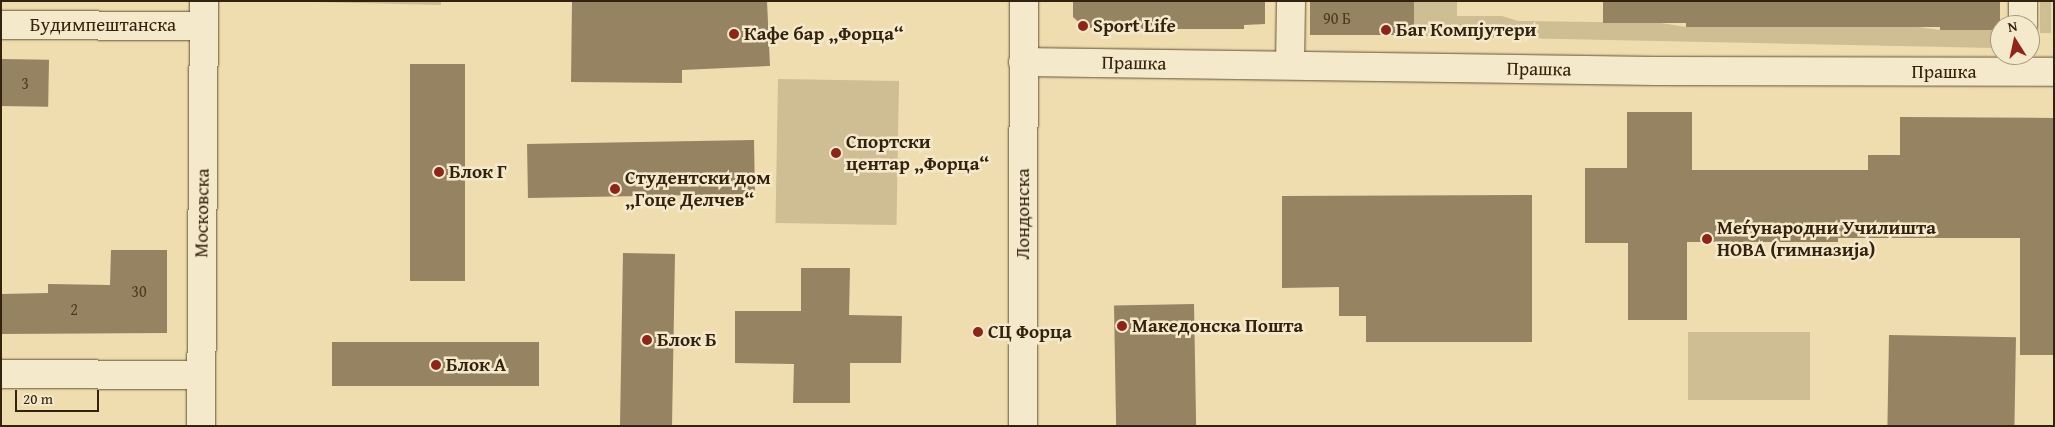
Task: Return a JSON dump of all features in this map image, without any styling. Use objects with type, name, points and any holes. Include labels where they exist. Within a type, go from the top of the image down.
[{"type":"street","name":"Лондонска","points":[[1023,426],[1024,1]]},
{"type":"street","points":[[1290,65],[1291,1]]},
{"type":"street","points":[[2023,1],[2023,15]]},
{"type":"street","name":"Будимпештанска","points":[[1,25],[204,13]]},
{"type":"street","name":"Московска","points":[[201,426],[204,13]]},
{"type":"street","name":"Прашка","points":[[1024,62],[1665,72],[1990,64]]},
{"type":"street","name":"Прашка","points":[[2029,65],[2054,72]]},
{"type":"street","points":[[1,374],[200,375]]},
{"type":"shaded area","points":[[272,1],[441,1],[441,5]]},
{"type":"shaded area","points":[[1414,1],[1457,1],[1457,16],[1502,16],[1518,21],[1661,23],[1686,27],[1918,27],[1940,30],[1990,30],[1990,48],[1413,36]]},
{"type":"shaded area","points":[[2040,1],[2051,1],[2051,33],[2040,33]]},
{"type":"shaded area","name":"Спортски центар „Форца“","points":[[778,79],[899,81],[896,225],[775,223]]},
{"type":"shaded area","points":[[1688,332],[1810,332],[1810,400],[1688,400]]},
{"type":"building","points":[[572,1],[767,1],[770,66],[682,70],[682,83],[571,82]]},
{"type":"building","points":[[1073,1],[1265,1],[1265,24],[1244,25],[1244,29],[1096,29],[1083,26],[1073,17]]},
{"type":"building","points":[[1310,1],[1414,1],[1414,35],[1310,35]]},
{"type":"building","points":[[1603,1],[2000,1],[2000,15],[1990,15],[1990,30],[1940,30],[1940,27],[1686,27],[1686,23],[1603,23]]},
{"type":"building","points":[[1,59],[49,60],[48,107],[1,106]]},
{"type":"building","name":"Блок Г","points":[[410,64],[465,64],[465,281],[410,281]]},
{"type":"building","points":[[1627,112],[1692,112],[1692,170],[1868,170],[1868,155],[1900,155],[1900,117],[2054,118],[2054,355],[2020,355],[2020,238],[1838,238],[1838,242],[1687,242],[1687,320],[1628,320],[1628,243],[1585,243],[1585,168],[1627,168]]},
{"type":"building","points":[[754,140],[755,194],[528,198],[527,144]]},
{"type":"building","points":[[1532,195],[1532,342],[1366,342],[1366,316],[1339,316],[1339,287],[1282,288],[1282,196]]},
{"type":"building","points":[[111,250],[167,250],[167,333],[1,334],[1,294],[48,293],[48,284],[110,285]]},
{"type":"building","name":"Блок Б","points":[[623,253],[675,254],[672,426],[620,426]]},
{"type":"building","points":[[801,268],[850,268],[849,315],[902,316],[901,363],[850,363],[850,403],[793,403],[794,364],[735,363],[735,311],[801,311]]},
{"type":"building","points":[[1194,304],[1196,426],[1116,426],[1114,305]]},
{"type":"building","points":[[1889,335],[2016,337],[2014,426],[1887,426]]},
{"type":"building","name":"Блок А","points":[[332,342],[539,342],[539,386],[332,386]]},
{"type":"place","name":"Sport Life","points":[[1083,26]]},
{"type":"place","name":"Баг Компјутери","points":[[1386,30]]},
{"type":"place","name":"Кaфе бар „Форца“","points":[[734,34]]},
{"type":"place","name":"Спортски центар „Форца“","points":[[836,153]]},
{"type":"place","name":"Блок Г","points":[[439,172]]},
{"type":"place","name":"Студентски дом „Гоце Делчев“","points":[[615,189]]},
{"type":"place","name":"Меѓународни Училишта НОВА (гимназија)","points":[[1707,239]]},
{"type":"place","name":"Македонска Пошта","points":[[1122,326]]},
{"type":"place","name":"СЦ Форца","points":[[978,332]]},
{"type":"place","name":"Блок Б","points":[[647,340]]},
{"type":"place","name":"Блок А","points":[[436,365]]}]
